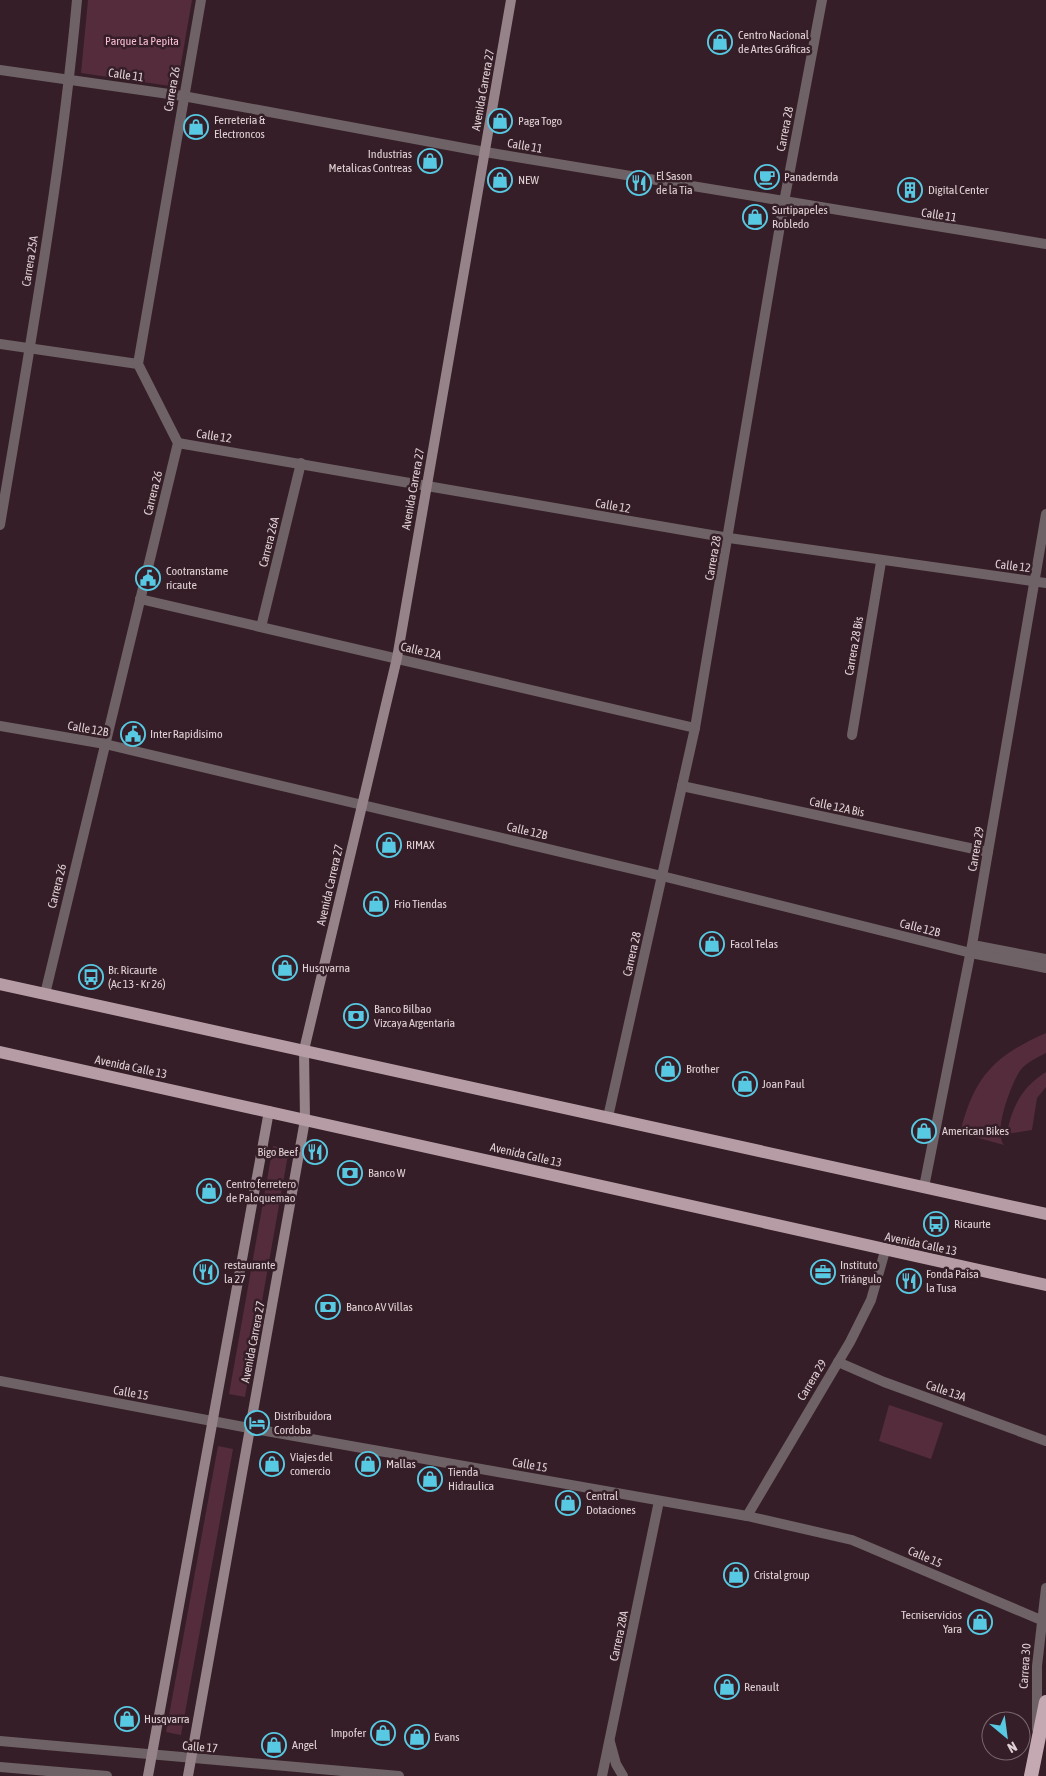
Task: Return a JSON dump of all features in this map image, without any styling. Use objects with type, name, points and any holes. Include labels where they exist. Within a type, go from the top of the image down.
[{"type":"highway","points":[[1031,1776],[1046,1702]]},
{"type":"main road","name":"Avenida Carrera 27","points":[[188,1776],[305,1120],[304,1050],[396,658],[511,0]]},
{"type":"main road","points":[[0,984],[1046,1214]]},
{"type":"main road","name":"Avenida Calle 13","points":[[0,1052],[885,1251],[1046,1285]]},
{"type":"main road","name":"Avenida Carrera 27","points":[[148,1776],[269,1111]]},
{"type":"street","name":"Carrera 25A","points":[[0,525],[30,348],[70,80],[77,0]]},
{"type":"street","name":"Carrera 26","points":[[138,364],[201,0]]},
{"type":"street","name":"Carrera 28","points":[[608,1117],[695,728],[729,538],[784,202],[822,0]]},
{"type":"street","name":"Calle 11","points":[[0,70],[183,96],[485,152],[1046,244]]},
{"type":"street","points":[[0,344],[138,364],[178,443]]},
{"type":"street","name":"Carrera 26","points":[[44,994],[178,443]]},
{"type":"street","name":"Calle 12","points":[[178,443],[729,538],[882,562],[1046,583]]},
{"type":"street","name":"Carrera 26A","points":[[261,627],[300,463]]},
{"type":"street","name":"Carrera 29","points":[[924,1187],[971,953],[1046,514]]},
{"type":"street","name":"Carrera 28 Bis","points":[[852,735],[882,562]]},
{"type":"street","name":"Calle 12A","points":[[140,599],[695,728]]},
{"type":"street","name":"Calle 12B","points":[[0,726],[105,744],[662,876],[971,953],[1046,968]]},
{"type":"street","name":"Calle 12A Bis","points":[[682,786],[988,852]]},
{"type":"street","points":[[978,946],[1046,961],[977,948],[978,946]]},
{"type":"street","name":"Carrera 29","points":[[747,1516],[838,1362],[871,1300],[885,1251]]},
{"type":"street","name":"Calle 13A","points":[[838,1362],[884,1382],[1046,1441]]},
{"type":"street","name":"Calle 15","points":[[0,1381],[249,1428],[747,1516],[852,1540],[1041,1620]]},
{"type":"street","name":"Carrera 28A","points":[[602,1776],[659,1500]]},
{"type":"street","name":"Carrera 30","points":[[1037,1745],[1035,1699],[1041,1620],[1046,1588]]},
{"type":"street","name":"Calle 17","points":[[0,1741],[398,1776]]},
{"type":"street","points":[[610,1742],[616,1764],[623,1776]]},
{"type":"street","points":[[0,1767],[107,1776]]},
{"type":"green space","name":"Parque La Pepita","points":[[88,0],[192,0],[177,87],[81,73]]},
{"type":"green space","points":[[1046,1033],[1046,1053],[1023,1067],[1011,1089],[1001,1121],[1001,1139],[1004,1145],[960,1133],[972,1097],[989,1071],[1013,1050]]},
{"type":"green space","points":[[1046,1072],[1046,1087],[1037,1098],[1032,1130],[1007,1134],[1019,1098],[1031,1084]]},
{"type":"green space","points":[[273,1146],[289,1149],[245,1397],[229,1394]]},
{"type":"green space","points":[[889,1405],[943,1423],[931,1459],[879,1441]]},
{"type":"green space","points":[[218,1446],[233,1449],[181,1735],[166,1732]]},
{"type":"place","name":"Centro Nacional de Artes Gráficas","points":[[720,42]]},
{"type":"place","name":"Paga Togo","points":[[500,121]]},
{"type":"place","name":"Ferreteria & Electroncos","points":[[196,127]]},
{"type":"place","name":"Industrias Metalicas Contreas","points":[[430,161]]},
{"type":"place","name":"Panadernda","points":[[767,177]]},
{"type":"place","name":"NEW","points":[[500,180]]},
{"type":"place","name":"El Sason de la Tia","points":[[639,183]]},
{"type":"place","name":"Digital Center","points":[[910,190]]},
{"type":"place","name":"Surtipapeles Robledo","points":[[755,217]]},
{"type":"place","name":"Cootranstame ricaute","points":[[148,578]]},
{"type":"place","name":"Inter Rapidisimo","points":[[133,734]]},
{"type":"place","name":"RIMAX","points":[[389,845]]},
{"type":"place","name":"Frio Tiendas","points":[[376,904]]},
{"type":"place","name":"Facol Telas","points":[[712,944]]},
{"type":"place","name":"Husqvarna","points":[[285,968]]},
{"type":"place","name":"Br. Ricaurte (Ac 13 - Kr 26)","points":[[91,977]]},
{"type":"place","name":"Banco Bilbao Vizcaya Argentaria","points":[[356,1016]]},
{"type":"place","name":"Brother","points":[[668,1069]]},
{"type":"place","name":"Joan Paul","points":[[745,1084]]},
{"type":"place","name":"American Bikes","points":[[924,1131]]},
{"type":"place","name":"Bigo Beef","points":[[315,1152]]},
{"type":"place","name":"Banco W","points":[[350,1173]]},
{"type":"place","name":"Centro ferretero de Paloquemao","points":[[209,1191]]},
{"type":"place","name":"Ricaurte","points":[[936,1224]]},
{"type":"place","name":"restaurante la 27","points":[[206,1272]]},
{"type":"place","name":"Instituto Triángulo","points":[[823,1272]]},
{"type":"place","name":"Fonda Paisa la Tusa","points":[[909,1281]]},
{"type":"place","name":"Banco AV Villas","points":[[328,1307]]},
{"type":"place","name":"Distribuidora Cordoba","points":[[257,1423]]},
{"type":"place","name":"Viajes del comercio","points":[[272,1464]]},
{"type":"place","name":"Mallas","points":[[368,1464]]},
{"type":"place","name":"Tienda Hidraulica","points":[[430,1479]]},
{"type":"place","name":"Central Dotaciones","points":[[568,1503]]},
{"type":"place","name":"Cristal group","points":[[736,1575]]},
{"type":"place","name":"Tecniservicios Yara","points":[[980,1622]]},
{"type":"place","name":"Renault","points":[[727,1687]]},
{"type":"place","name":"Husqvarra","points":[[127,1719]]},
{"type":"place","name":"Impofer","points":[[383,1733]]},
{"type":"place","name":"Evans","points":[[417,1737]]},
{"type":"place","name":"Angel","points":[[274,1745]]}]
